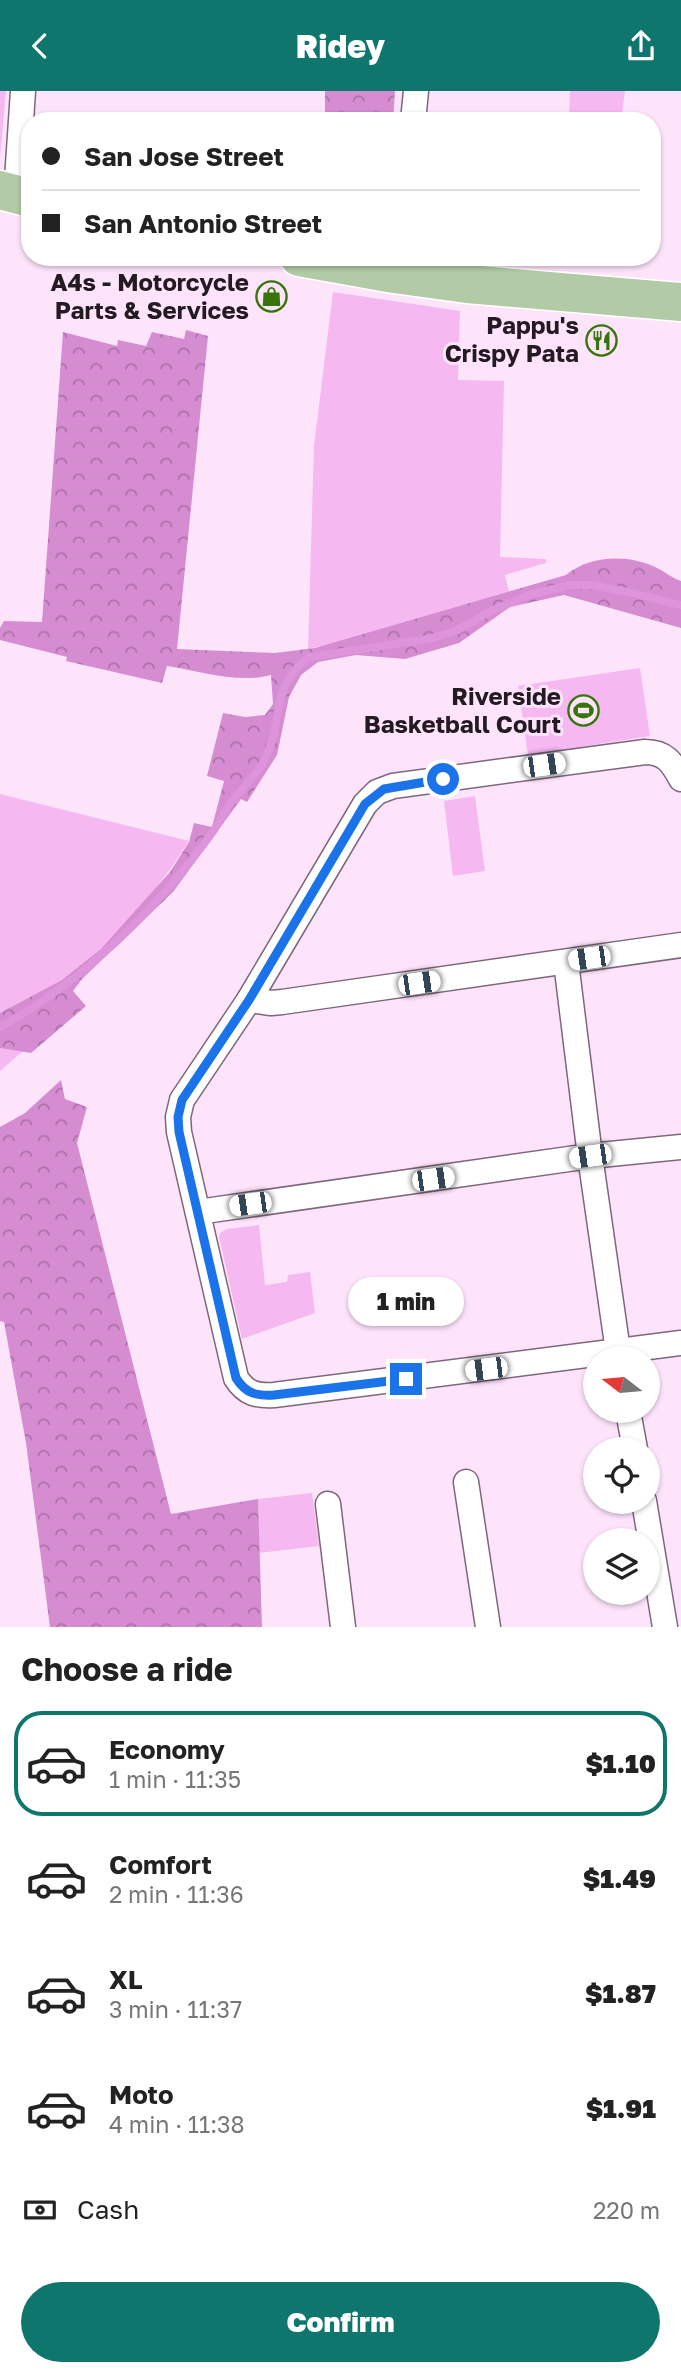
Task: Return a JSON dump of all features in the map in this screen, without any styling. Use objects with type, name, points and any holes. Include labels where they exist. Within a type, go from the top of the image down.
[{"type":"main road","points":[[395,266],[518,289],[681,302]]},
{"type":"street","points":[[21,112],[23,91]]},
{"type":"street","points":[[414,112],[416,91]]},
{"type":"street","points":[[15,194],[21,117]]},
{"type":"street","points":[[583,1359],[274,1395],[253,1394],[236,1378],[179,1132],[178,1112],[182,1100],[249,1000],[365,804],[377,792],[393,786],[653,752],[661,754],[671,762],[681,779]]},
{"type":"street","points":[[249,1000],[282,1002],[681,945]]},
{"type":"street","points":[[566,962],[617,1346]]},
{"type":"street","points":[[198,1212],[590,1156],[681,1147]]},
{"type":"street","points":[[660,1347],[681,1343]]},
{"type":"street","points":[[466,1482],[488,1627]]},
{"type":"street","points":[[328,1504],[343,1627]]},
{"type":"street","points":[[647,1514],[670,1616]]},
{"type":"shaded area","points":[[0,91],[6,91],[0,158]]},
{"type":"shaded area","points":[[570,91],[625,91],[622,112],[569,112]]},
{"type":"shaded area","points":[[333,292],[460,311],[458,380],[504,381],[500,557],[546,559],[546,563],[505,575],[509,592],[308,649],[314,446]]},
{"type":"shaded area","name":"Riverside Basketball Court","points":[[640,668],[650,736],[528,755],[518,686]]},
{"type":"shaded area","points":[[0,794],[189,841],[148,898],[97,952],[62,980],[0,1013]]},
{"type":"shaded area","points":[[475,796],[485,871],[453,876],[444,801]]},
{"type":"shaded area","points":[[0,1048],[23,1051],[0,1071]]},
{"type":"shaded area","points":[[259,1225],[265,1285],[287,1282],[288,1275],[310,1272],[315,1313],[242,1339],[219,1237],[220,1233],[227,1229]]},
{"type":"shaded area","points":[[312,1493],[319,1546],[259,1553],[258,1499]]},
{"type":"green space","points":[[325,91],[395,91],[394,112],[325,112]]},
{"type":"green space","points":[[186,330],[208,336],[177,649],[275,653],[315,648],[566,575],[586,563],[610,559],[646,563],[681,581],[681,628],[564,595],[510,607],[459,643],[405,659],[356,655],[318,662],[301,675],[289,697],[277,755],[247,802],[241,799],[173,892],[82,979],[73,991],[86,1006],[31,1053],[0,1048],[0,1013],[62,980],[101,949],[170,872],[189,842],[194,823],[212,827],[224,781],[207,776],[223,713],[245,717],[265,715],[273,704],[271,675],[245,678],[219,676],[167,666],[162,683],[66,661],[67,657],[0,640],[0,628],[4,621],[42,622],[63,332],[117,346],[118,340],[146,346],[152,332],[184,339]]},
{"type":"green space","points":[[61,1080],[65,1099],[87,1107],[77,1143],[171,1514],[258,1499],[262,1627],[50,1627],[26,1443],[4,1322],[0,1321],[0,1127],[25,1113]]},
{"type":"waterway","points":[[0,1027],[31,1009],[90,965],[169,887],[264,761],[274,732],[282,693],[296,669],[309,657],[429,639],[458,630],[493,610],[532,594],[571,585],[592,585],[681,605]]},
{"type":"place","name":"A4s - Motorcycle Parts & Services","points":[[272,297]]},
{"type":"place","name":"Pappu's Crispy Pata","points":[[602,340]]},
{"type":"place","name":"Riverside Basketball Court","points":[[584,711]]},
{"type":"route","points":[[406,1379],[274,1395],[260,1396],[246,1391],[236,1378],[179,1132],[178,1112],[182,1100],[249,1000],[365,804],[377,792],[393,786],[443,779]]}]
